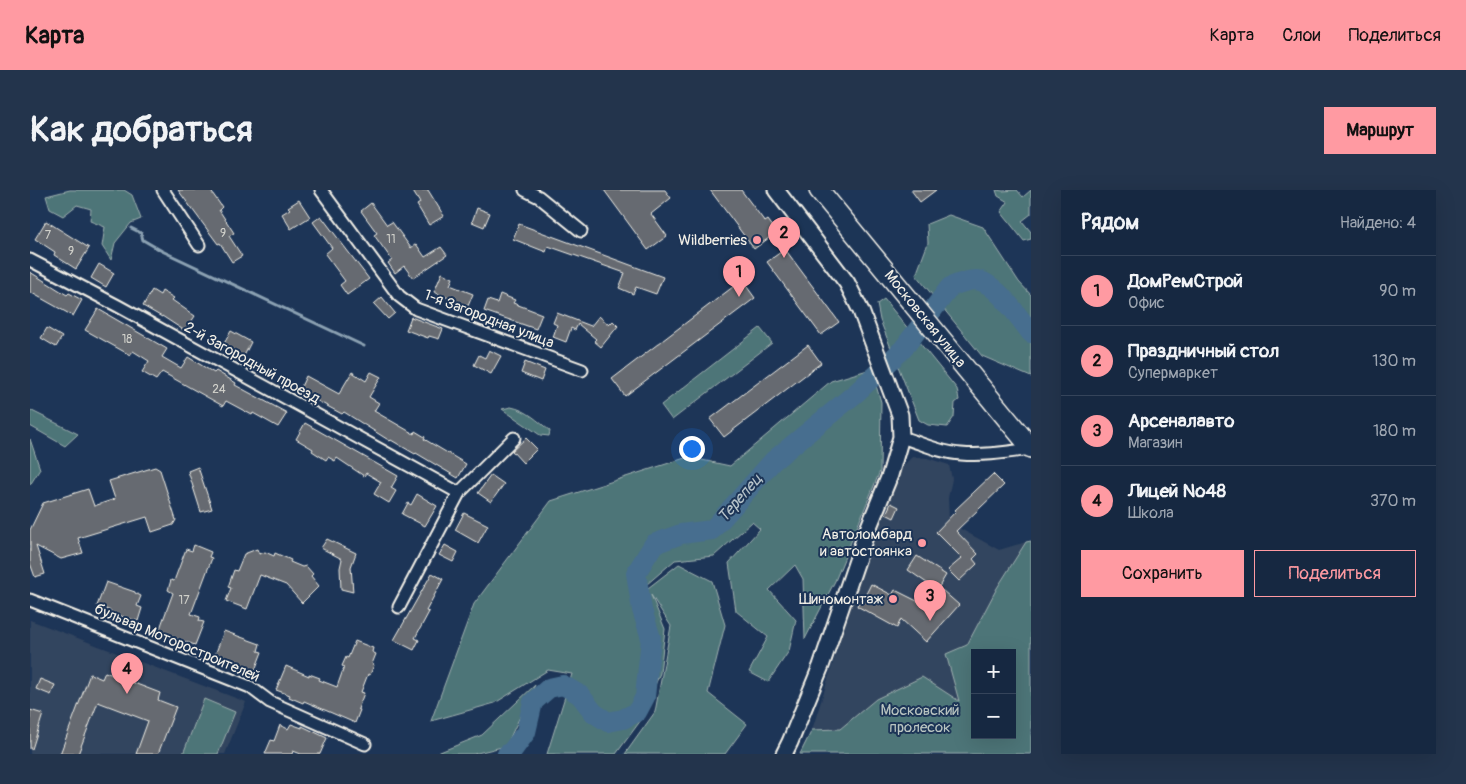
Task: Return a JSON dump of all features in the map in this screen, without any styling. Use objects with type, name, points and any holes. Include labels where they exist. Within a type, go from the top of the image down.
[{"type":"main road","name":"Московская улица","points":[[819,190],[1031,449]]},
{"type":"street","points":[[163,190],[199,245]]},
{"type":"street","name":"1-я Загородная улица","points":[[322,190],[399,296],[416,309],[582,370]]},
{"type":"street","points":[[525,190],[539,198],[580,231]]},
{"type":"street","points":[[776,190],[847,283],[861,311],[900,415],[901,437],[890,475],[866,534],[821,666],[784,754]]},
{"type":"street","name":"2-й Загородный проезд","points":[[30,260],[118,306],[459,493]]},
{"type":"street","points":[[901,437],[932,448],[960,454],[997,454],[1031,449]]},
{"type":"street","points":[[399,608],[459,493],[514,438]]},
{"type":"street","name":"бульвар Моторостроителей","points":[[30,600],[250,687],[270,702],[364,744]]},
{"type":"shaded area","points":[[912,457],[927,458],[949,465],[952,479],[948,498],[949,520],[957,527],[999,550],[1026,542],[997,588],[967,645],[959,701],[876,699],[840,729],[812,730],[869,548],[902,467]]},
{"type":"shaded area","points":[[30,620],[246,702],[225,754],[30,754]]},
{"type":"green space","points":[[70,190],[124,190],[132,195],[141,219],[131,223],[115,243],[111,260],[102,246],[105,227],[90,221],[91,209],[77,205],[63,216],[50,209],[46,196]]},
{"type":"green space","points":[[996,190],[1017,190],[1023,197],[1031,190],[1031,214],[1022,221],[1031,232],[1031,239],[1024,241],[1001,212],[1008,202],[998,196]]},
{"type":"green space","points":[[949,215],[983,227],[1019,282],[1031,295],[1031,377],[982,356],[916,275],[928,243],[927,224]]},
{"type":"green space","points":[[884,299],[957,389],[959,400],[955,403],[954,417],[947,427],[928,425],[919,420],[880,320],[877,304]]},
{"type":"green space","points":[[760,328],[772,343],[672,420],[661,405]]},
{"type":"green space","points":[[871,369],[881,402],[880,471],[835,581],[805,639],[803,579],[795,565],[769,590],[796,620],[789,651],[768,682],[749,672],[768,637],[736,611],[729,563],[760,529],[752,522],[714,556],[675,560],[646,585],[648,588],[679,564],[712,581],[725,625],[708,693],[747,724],[725,754],[625,754],[655,712],[671,626],[651,595],[665,629],[660,673],[641,720],[616,754],[547,754],[572,674],[548,670],[495,703],[431,721],[474,604],[551,501],[688,457],[730,466],[831,381]]},
{"type":"green space","points":[[511,407],[527,413],[537,420],[550,431],[549,436],[540,435],[502,409]]},
{"type":"green space","points":[[30,410],[78,434],[65,446],[30,426]]},
{"type":"green space","points":[[30,439],[40,469],[30,485]]},
{"type":"green space","name":"Московский пролесок","points":[[1031,541],[1031,754],[800,754],[812,730],[840,729],[876,699],[922,677],[959,701],[946,654],[967,645],[997,588],[1026,542]]},
{"type":"green space","points":[[535,685],[506,746],[473,754],[435,754],[482,735]]},
{"type":"green space","points":[[204,699],[235,712],[218,754],[183,754]]},
{"type":"building","points":[[178,190],[210,190],[222,207],[219,210],[234,233],[229,236],[242,256],[232,262],[220,243],[218,244]]},
{"type":"building","points":[[412,190],[428,190],[444,216],[429,225],[417,205],[420,203]]},
{"type":"building","points":[[604,190],[665,190],[671,198],[651,214],[667,236],[648,250]]},
{"type":"building","points":[[710,190],[741,190],[765,222],[768,220],[777,232],[754,249]]},
{"type":"building","points":[[911,190],[936,190],[920,202]]},
{"type":"building","points":[[299,200],[310,217],[291,229],[282,214],[290,209],[288,207]]},
{"type":"building","points":[[371,203],[387,225],[392,222],[411,248],[416,244],[425,257],[441,247],[447,255],[413,278],[404,266],[395,273],[388,263],[392,260],[374,235],[377,233],[361,211]]},
{"type":"building","points":[[477,208],[490,213],[484,227],[472,222]]},
{"type":"building","points":[[321,216],[369,279],[347,295],[340,285],[345,281],[325,254],[332,248],[313,222]]},
{"type":"building","points":[[46,221],[89,248],[76,269],[54,255],[55,252],[35,239]]},
{"type":"building","points":[[519,224],[663,277],[656,294],[636,287],[633,294],[619,288],[625,273],[548,246],[546,252],[513,239]]},
{"type":"building","points":[[785,249],[839,322],[821,335],[767,262]]},
{"type":"building","points":[[99,264],[114,273],[106,287],[91,278]]},
{"type":"building","points":[[30,272],[67,295],[69,293],[82,300],[73,316],[30,292]]},
{"type":"building","points":[[442,273],[453,278],[450,285],[473,294],[468,306],[434,292]]},
{"type":"building","points":[[742,280],[755,298],[625,396],[612,379]]},
{"type":"building","points":[[152,290],[160,295],[162,291],[174,298],[172,300],[195,316],[185,331],[143,306]]},
{"type":"building","points":[[500,294],[515,300],[513,303],[542,314],[536,329],[484,311],[488,300],[497,303]]},
{"type":"building","points":[[382,297],[395,313],[388,319],[374,304]]},
{"type":"building","points":[[98,309],[167,349],[162,357],[181,368],[188,357],[214,373],[216,371],[236,383],[235,385],[287,413],[278,427],[226,401],[223,406],[162,372],[156,380],[142,372],[149,361],[133,351],[130,355],[85,330]]},
{"type":"building","points":[[557,313],[591,326],[599,316],[609,325],[613,321],[618,326],[601,347],[594,341],[596,339],[578,324],[575,330],[571,328],[566,342],[553,337],[557,325],[553,323]]},
{"type":"building","points":[[411,317],[443,329],[439,339],[429,336],[428,338],[406,330]]},
{"type":"building","points":[[47,328],[62,337],[56,347],[41,338]]},
{"type":"building","points":[[231,331],[251,342],[242,360],[221,349]]},
{"type":"building","points":[[808,345],[821,363],[724,437],[710,419]]},
{"type":"building","points":[[489,350],[501,356],[491,374],[474,365],[479,355],[485,358]]},
{"type":"building","points":[[525,362],[545,370],[541,381],[521,373]]},
{"type":"building","points":[[352,372],[366,381],[371,372],[381,377],[369,397],[379,403],[374,411],[414,434],[415,431],[425,437],[424,439],[466,464],[458,478],[416,453],[390,441],[344,412],[342,414],[299,391],[306,376],[339,394]]},
{"type":"building","points":[[305,423],[398,476],[391,488],[396,491],[389,503],[374,494],[381,482],[366,473],[364,476],[337,458],[335,461],[328,457],[326,460],[312,451],[313,449],[296,439]]},
{"type":"building","points":[[526,438],[537,449],[523,463],[512,451]]},
{"type":"building","points":[[155,467],[160,470],[176,520],[173,525],[152,532],[147,517],[78,538],[83,553],[61,559],[36,546],[45,574],[35,577],[30,563],[30,530],[43,503],[88,489],[94,506],[115,499],[109,481]]},
{"type":"building","points":[[198,467],[212,509],[201,512],[188,471]]},
{"type":"building","points":[[993,474],[1004,485],[956,531],[978,554],[973,559],[977,564],[959,581],[948,570],[962,558],[936,532],[955,510]]},
{"type":"building","points":[[491,475],[504,484],[491,502],[478,493]]},
{"type":"building","points":[[417,494],[437,506],[425,526],[402,514],[408,503],[411,505]]},
{"type":"building","points":[[891,503],[899,507],[894,518],[886,514]]},
{"type":"building","points":[[464,513],[488,525],[478,543],[455,530]]},
{"type":"building","points":[[327,539],[356,553],[351,567],[353,592],[341,589],[340,568],[342,559],[321,548]]},
{"type":"building","points":[[194,545],[211,552],[209,557],[212,558],[191,614],[200,617],[199,621],[204,622],[195,645],[170,637],[159,631],[173,593],[168,590],[171,580],[174,581],[186,549],[192,551]]},
{"type":"building","points":[[445,545],[458,552],[453,562],[439,555]]},
{"type":"building","points":[[257,549],[259,554],[265,552],[274,556],[275,553],[291,560],[290,562],[302,567],[306,566],[313,574],[311,576],[319,586],[302,603],[286,585],[260,575],[247,609],[226,601],[231,588],[228,587],[234,570],[237,571],[244,554]]},
{"type":"building","points":[[917,556],[946,575],[937,590],[908,570]]},
{"type":"building","points":[[432,573],[443,579],[426,611],[429,612],[415,638],[419,640],[414,650],[394,640]]},
{"type":"building","points":[[106,582],[141,596],[137,606],[142,608],[138,621],[110,613],[111,611],[97,606]]},
{"type":"building","points":[[871,584],[892,595],[895,590],[927,606],[942,590],[959,605],[926,642],[901,619],[897,628],[857,606],[862,595],[865,596]]},
{"type":"building","points":[[224,631],[260,644],[258,651],[262,652],[255,670],[215,655]]},
{"type":"building","points":[[355,641],[373,648],[372,652],[376,654],[372,664],[374,665],[370,675],[368,674],[361,692],[364,693],[355,723],[304,701],[303,703],[289,697],[290,695],[276,690],[286,666],[309,676],[309,674],[320,678],[319,680],[337,687],[344,667],[342,666],[346,657],[348,658]]},
{"type":"building","points":[[105,672],[160,693],[158,700],[176,707],[158,754],[136,754],[148,721],[98,702],[78,754],[60,754],[90,674],[102,679]]},
{"type":"building","points":[[40,679],[55,685],[51,695],[36,689]]},
{"type":"building","points":[[30,710],[43,714],[32,749],[30,749]]},
{"type":"building","points":[[291,724],[302,728],[302,726],[327,738],[320,754],[301,754],[293,751],[292,754],[265,754],[271,740],[274,741],[280,725],[288,729]]},
{"type":"waterway","points":[[131,228],[141,233],[143,240],[162,251],[364,346]]},
{"type":"waterway","name":"Терепец","points":[[507,754],[512,751],[526,732],[533,702],[549,688],[563,685],[580,695],[594,713],[608,722],[623,719],[637,712],[645,697],[651,638],[642,610],[636,573],[654,544],[681,534],[712,530],[773,461],[856,393],[903,349],[950,287],[973,280],[984,282],[999,294],[1031,333]]},
{"type":"place","name":"Wildberries","points":[[757,240]]},
{"type":"place","name":"Праздничный стол","points":[[784,258]]},
{"type":"place","name":"ДомРемСтрой","points":[[739,297]]},
{"type":"place","name":"Автоломбард и автостоянка","points":[[922,543]]},
{"type":"place","name":"Шиномонтаж","points":[[893,599]]},
{"type":"place","name":"Арсеналавто","points":[[930,621]]},
{"type":"place","name":"Лицей №48","points":[[127,694]]}]
